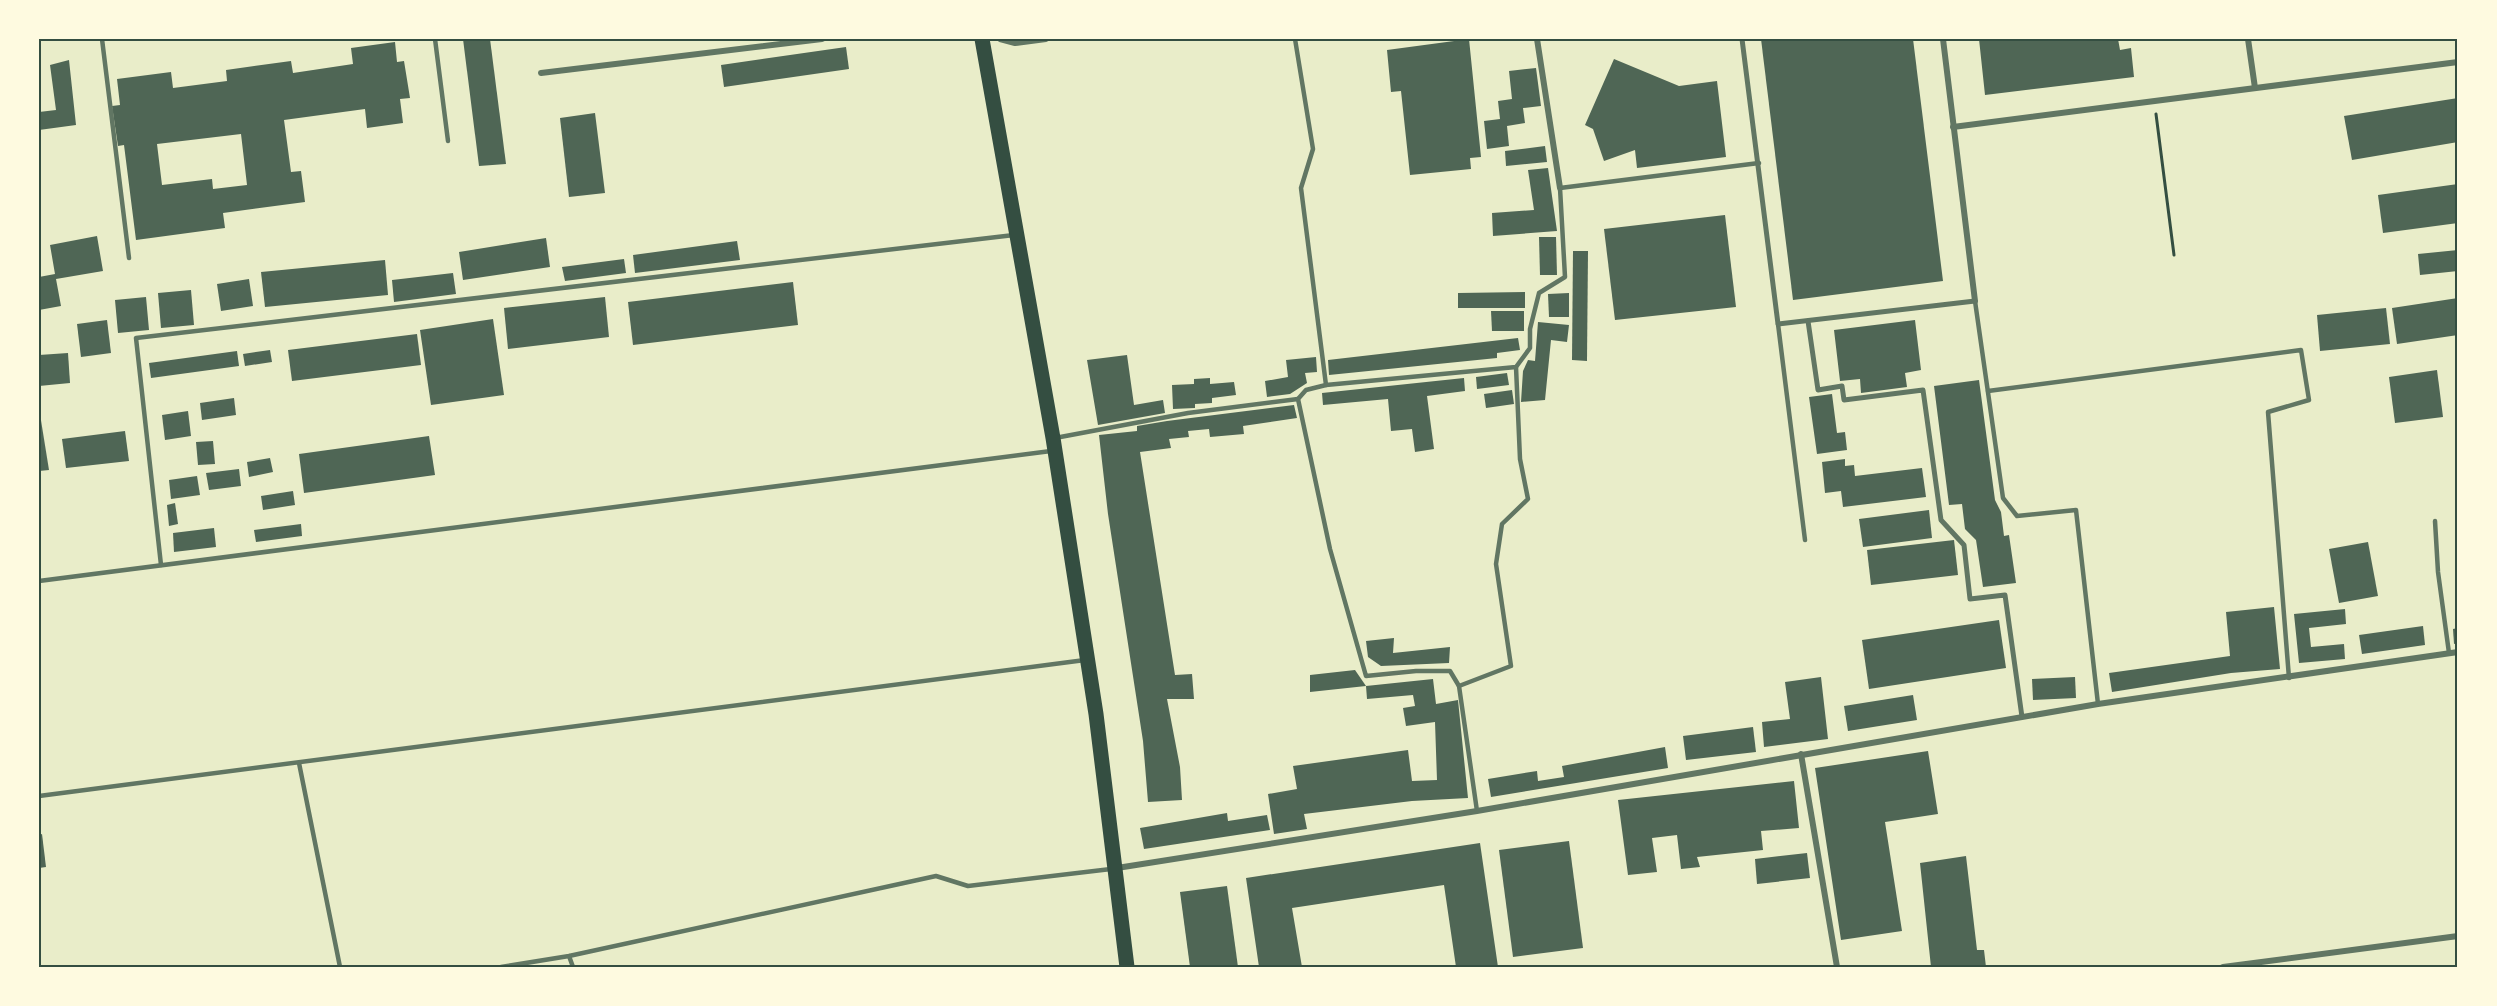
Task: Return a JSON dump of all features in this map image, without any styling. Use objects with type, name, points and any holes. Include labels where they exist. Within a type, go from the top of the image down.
[{"type":"main road","points":[[982,39],[1053,444],[1087,660],[1114,868],[1120,898],[1127,967]]},
{"type":"street","points":[[541,73],[822,39]]},
{"type":"street","points":[[1000,39],[1015,43],[1046,39]]},
{"type":"street","points":[[1537,39],[1560,188]]},
{"type":"street","points":[[1742,39],[1778,324],[1975,301],[1942,39]]},
{"type":"street","points":[[2248,39],[2255,87]]},
{"type":"street","points":[[1953,128],[2458,62]]},
{"type":"street","points":[[1808,321],[1818,390],[1842,387],[1844,400],[1923,390],[1941,520],[1964,545],[1970,599],[2005,595],[2022,717]]},
{"type":"street","points":[[1114,868],[1477,811],[2098,704],[2458,652]]},
{"type":"street","points":[[1802,754],[1837,967]]},
{"type":"street","points":[[2223,967],[2458,936]]},
{"type":"lane","points":[[102,39],[129,258]]},
{"type":"lane","points":[[435,39],[448,141]]},
{"type":"lane","points":[[1295,39],[1313,149],[1301,188],[1326,385]]},
{"type":"lane","points":[[1459,686],[1511,666],[1496,564],[1502,524],[1528,499],[1520,459],[1516,367],[1530,348],[1530,329],[1539,293],[1565,277],[1560,188],[1759,163]]},
{"type":"lane","points":[[161,565],[136,338],[1016,235]]},
{"type":"lane","points":[[1975,301],[2003,498],[2017,516],[2076,510],[2098,704]]},
{"type":"lane","points":[[1778,324],[1805,540]]},
{"type":"lane","points":[[1988,391],[2301,350],[2309,400],[2268,412],[2289,678]]},
{"type":"lane","points":[[39,581],[1053,444],[1188,413],[1298,399],[1306,390],[1326,385],[1516,367]]},
{"type":"lane","points":[[1298,399],[1330,549],[1366,676],[1416,671],[1450,671],[1459,686],[1477,811]]},
{"type":"lane","points":[[2435,521],[2438,572],[2448,653]]},
{"type":"lane","points":[[39,796],[1087,660]]},
{"type":"lane","points":[[299,763],[340,967]]},
{"type":"lane","points":[[501,967],[570,956],[936,876],[968,886],[1114,868]]},
{"type":"lane","points":[[570,956],[573,967]]},
{"type":"path","points":[[2155,101],[2174,255]]},
{"type":"building","points":[[463,39],[490,39],[506,164],[479,166]]},
{"type":"building","points":[[1469,39],[1481,157],[1470,158],[1471,169],[1410,175],[1401,91],[1391,92],[1387,50]]},
{"type":"building","points":[[1761,39],[1913,39],[1943,281],[1793,300]]},
{"type":"building","points":[[1979,39],[2118,39],[2120,50],[2131,48],[2134,77],[1985,95]]},
{"type":"building","points":[[395,42],[397,62],[404,61],[410,98],[400,99],[403,123],[367,128],[365,109],[284,120],[291,172],[301,171],[305,202],[223,213],[225,228],[136,240],[124,145],[118,146],[112,106],[120,105],[117,79],[171,72],[173,88],[227,81],[226,70],[291,61],[293,73],[353,64],[351,48]],"holes":[[[241,134],[247,185],[213,189],[212,179],[162,185],[157,144]]]},
{"type":"building","points":[[846,47],[849,69],[724,87],[721,65]]},
{"type":"building","points":[[1614,59],[1679,86],[1717,81],[1726,157],[1637,168],[1635,150],[1604,161],[1593,129],[1585,125]]},
{"type":"building","points":[[69,60],[76,125],[39,130],[39,112],[56,110],[50,65]]},
{"type":"building","points":[[1536,68],[1541,106],[1523,108],[1525,123],[1507,126],[1509,146],[1487,149],[1484,121],[1500,119],[1498,101],[1512,99],[1509,71]]},
{"type":"building","points":[[2458,98],[2458,142],[2352,160],[2344,116]]},
{"type":"building","points":[[595,113],[605,193],[569,197],[560,118]]},
{"type":"building","points":[[1545,146],[1547,162],[1506,166],[1505,151]]},
{"type":"building","points":[[1548,168],[1557,231],[1493,236],[1492,213],[1534,210],[1528,170]]},
{"type":"building","points":[[2458,184],[2458,223],[2383,233],[2378,195]]},
{"type":"building","points":[[1725,215],[1736,307],[1615,320],[1604,229]]},
{"type":"building","points":[[97,236],[103,271],[56,279],[61,306],[39,310],[39,277],[55,274],[50,245]]},
{"type":"building","points":[[1539,237],[1556,237],[1557,275],[1540,275]]},
{"type":"building","points":[[546,238],[550,267],[463,280],[459,252]]},
{"type":"building","points":[[737,241],[740,260],[635,273],[633,255]]},
{"type":"building","points":[[2458,250],[2458,271],[2420,275],[2418,254]]},
{"type":"building","points":[[1573,251],[1588,251],[1587,361],[1572,360]]},
{"type":"building","points":[[624,259],[626,273],[565,281],[562,267]]},
{"type":"building","points":[[385,260],[388,295],[265,307],[261,272]]},
{"type":"building","points":[[453,273],[456,294],[394,302],[392,280]]},
{"type":"building","points":[[249,279],[253,306],[221,311],[217,284]]},
{"type":"building","points":[[793,282],[798,325],[633,345],[628,302]]},
{"type":"building","points":[[191,290],[194,325],[161,328],[158,293]]},
{"type":"building","points":[[1525,292],[1525,308],[1458,308],[1458,293]]},
{"type":"building","points":[[1569,293],[1569,317],[1549,317],[1548,294]]},
{"type":"building","points":[[146,297],[149,330],[118,333],[115,300]]},
{"type":"building","points":[[605,297],[609,337],[508,349],[504,308]]},
{"type":"building","points":[[2458,298],[2458,335],[2397,344],[2392,308]]},
{"type":"building","points":[[2386,308],[2390,344],[2320,351],[2317,315]]},
{"type":"building","points":[[1491,311],[1524,311],[1524,331],[1492,331]]},
{"type":"building","points":[[493,319],[504,395],[431,405],[420,330]]},
{"type":"building","points":[[107,320],[111,353],[81,357],[77,324]]},
{"type":"building","points":[[1915,320],[1921,370],[1905,373],[1907,387],[1861,393],[1860,379],[1840,381],[1834,330]]},
{"type":"building","points":[[1538,322],[1569,325],[1567,342],[1551,340],[1545,400],[1521,402],[1523,371],[1528,360],[1535,361]]},
{"type":"building","points":[[417,334],[421,365],[292,381],[288,350]]},
{"type":"building","points":[[1518,338],[1520,350],[1497,353],[1497,358],[1329,375],[1328,360]]},
{"type":"building","points":[[270,350],[272,362],[245,366],[243,354]]},
{"type":"building","points":[[237,351],[239,366],[151,378],[149,363]]},
{"type":"building","points":[[68,353],[70,383],[39,386],[39,355]]},
{"type":"building","points":[[1127,355],[1134,405],[1163,400],[1165,413],[1098,425],[1087,360]]},
{"type":"building","points":[[1316,357],[1317,372],[1305,373],[1307,383],[1290,394],[1267,397],[1265,381],[1288,377],[1286,360]]},
{"type":"building","points":[[2437,370],[2443,417],[2395,423],[2389,377]]},
{"type":"building","points":[[1507,373],[1509,385],[1477,389],[1476,377]]},
{"type":"building","points":[[1210,378],[1210,384],[1234,382],[1236,395],[1212,398],[1212,403],[1195,404],[1195,408],[1173,409],[1172,385],[1194,384],[1194,379]]},
{"type":"building","points":[[1464,378],[1465,391],[1427,396],[1434,449],[1415,452],[1412,429],[1391,431],[1388,399],[1323,405],[1322,393]]},
{"type":"building","points":[[1979,380],[1995,500],[2001,512],[2004,536],[2009,535],[2016,583],[1983,587],[1976,540],[1965,529],[1962,504],[1949,505],[1934,386]]},
{"type":"building","points":[[1512,390],[1514,404],[1486,408],[1484,394]]},
{"type":"building","points":[[1832,394],[1837,433],[1845,432],[1847,450],[1817,454],[1809,397]]},
{"type":"building","points":[[234,398],[236,415],[202,420],[200,403]]},
{"type":"building","points":[[1294,405],[1297,418],[1243,426],[1244,434],[1210,437],[1209,429],[1188,431],[1189,437],[1169,439],[1171,448],[1140,452],[1175,675],[1192,674],[1194,699],[1167,699],[1180,767],[1182,800],[1148,802],[1143,741],[1108,514],[1099,435],[1137,431],[1137,426],[1167,421]]},
{"type":"building","points":[[39,408],[49,470],[39,471]]},
{"type":"building","points":[[188,411],[191,436],[165,440],[162,415]]},
{"type":"building","points":[[125,431],[129,461],[66,468],[62,439]]},
{"type":"building","points":[[429,436],[435,475],[304,493],[299,454]]},
{"type":"building","points":[[213,441],[215,464],[198,465],[196,442]]},
{"type":"building","points":[[270,458],[273,472],[249,477],[247,462]]},
{"type":"building","points":[[1845,459],[1845,466],[1854,465],[1855,476],[1922,468],[1926,497],[1843,507],[1841,491],[1825,493],[1822,462]]},
{"type":"building","points":[[239,469],[241,486],[209,490],[206,473]]},
{"type":"building","points":[[197,476],[200,495],[171,499],[169,480]]},
{"type":"building","points":[[293,491],[295,505],[263,510],[261,496]]},
{"type":"building","points":[[175,503],[178,524],[169,526],[167,505]]},
{"type":"building","points":[[1929,510],[1932,538],[1863,547],[1859,519]]},
{"type":"building","points":[[301,524],[302,536],[256,542],[254,530]]},
{"type":"building","points":[[214,528],[216,547],[174,552],[173,533]]},
{"type":"building","points":[[1954,540],[1958,575],[1871,585],[1867,550]]},
{"type":"building","points":[[2368,542],[2378,596],[2339,603],[2329,549]]},
{"type":"building","points":[[2274,607],[2280,669],[2231,673],[2112,692],[2109,673],[2230,656],[2226,612]]},
{"type":"building","points":[[2345,609],[2346,624],[2309,628],[2311,647],[2344,644],[2345,659],[2299,663],[2294,614]]},
{"type":"building","points":[[1999,620],[2006,668],[1869,689],[1862,640]]},
{"type":"building","points":[[2423,626],[2425,645],[2362,654],[2359,635]]},
{"type":"building","points":[[2458,628],[2458,643],[2454,644],[2453,629]]},
{"type":"building","points":[[1394,638],[1393,653],[1450,647],[1449,663],[1381,666],[1368,657],[1366,641]]},
{"type":"building","points":[[1355,670],[1366,686],[1310,692],[1310,675]]},
{"type":"building","points":[[1821,677],[1828,739],[1764,747],[1762,722],[1790,719],[1785,682]]},
{"type":"building","points":[[2075,677],[2076,698],[2033,700],[2032,679]]},
{"type":"building","points":[[1433,679],[1436,704],[1458,700],[1468,798],[1412,801],[1304,814],[1307,829],[1274,834],[1268,794],[1297,789],[1293,766],[1408,750],[1412,781],[1437,780],[1435,722],[1406,726],[1403,708],[1415,706],[1413,695],[1367,699],[1366,686]]},
{"type":"building","points":[[1913,695],[1917,720],[1848,731],[1844,706]]},
{"type":"building","points":[[1753,727],[1756,752],[1686,760],[1683,736]]},
{"type":"building","points":[[1665,747],[1668,768],[1491,797],[1488,779],[1537,771],[1538,781],[1564,777],[1562,766]]},
{"type":"building","points":[[1928,751],[1938,814],[1885,822],[1902,931],[1841,940],[1815,768]]},
{"type":"building","points":[[1794,781],[1799,828],[1761,831],[1763,850],[1697,857],[1700,867],[1681,869],[1677,835],[1652,838],[1657,872],[1628,875],[1618,800]]},
{"type":"building","points":[[1227,813],[1228,821],[1267,815],[1270,830],[1144,849],[1140,828]]},
{"type":"building","points":[[42,834],[46,867],[39,868],[39,835]]},
{"type":"building","points":[[1569,841],[1583,948],[1513,957],[1499,850]]},
{"type":"building","points":[[1480,843],[1498,967],[1456,967],[1444,885],[1292,908],[1302,967],[1259,967],[1246,878]]},
{"type":"building","points":[[1807,853],[1810,878],[1757,884],[1755,859]]},
{"type":"building","points":[[1966,856],[1977,950],[1984,950],[1986,967],[1931,967],[1920,863]]},
{"type":"building","points":[[1227,886],[1238,967],[1190,967],[1180,892]]}]
